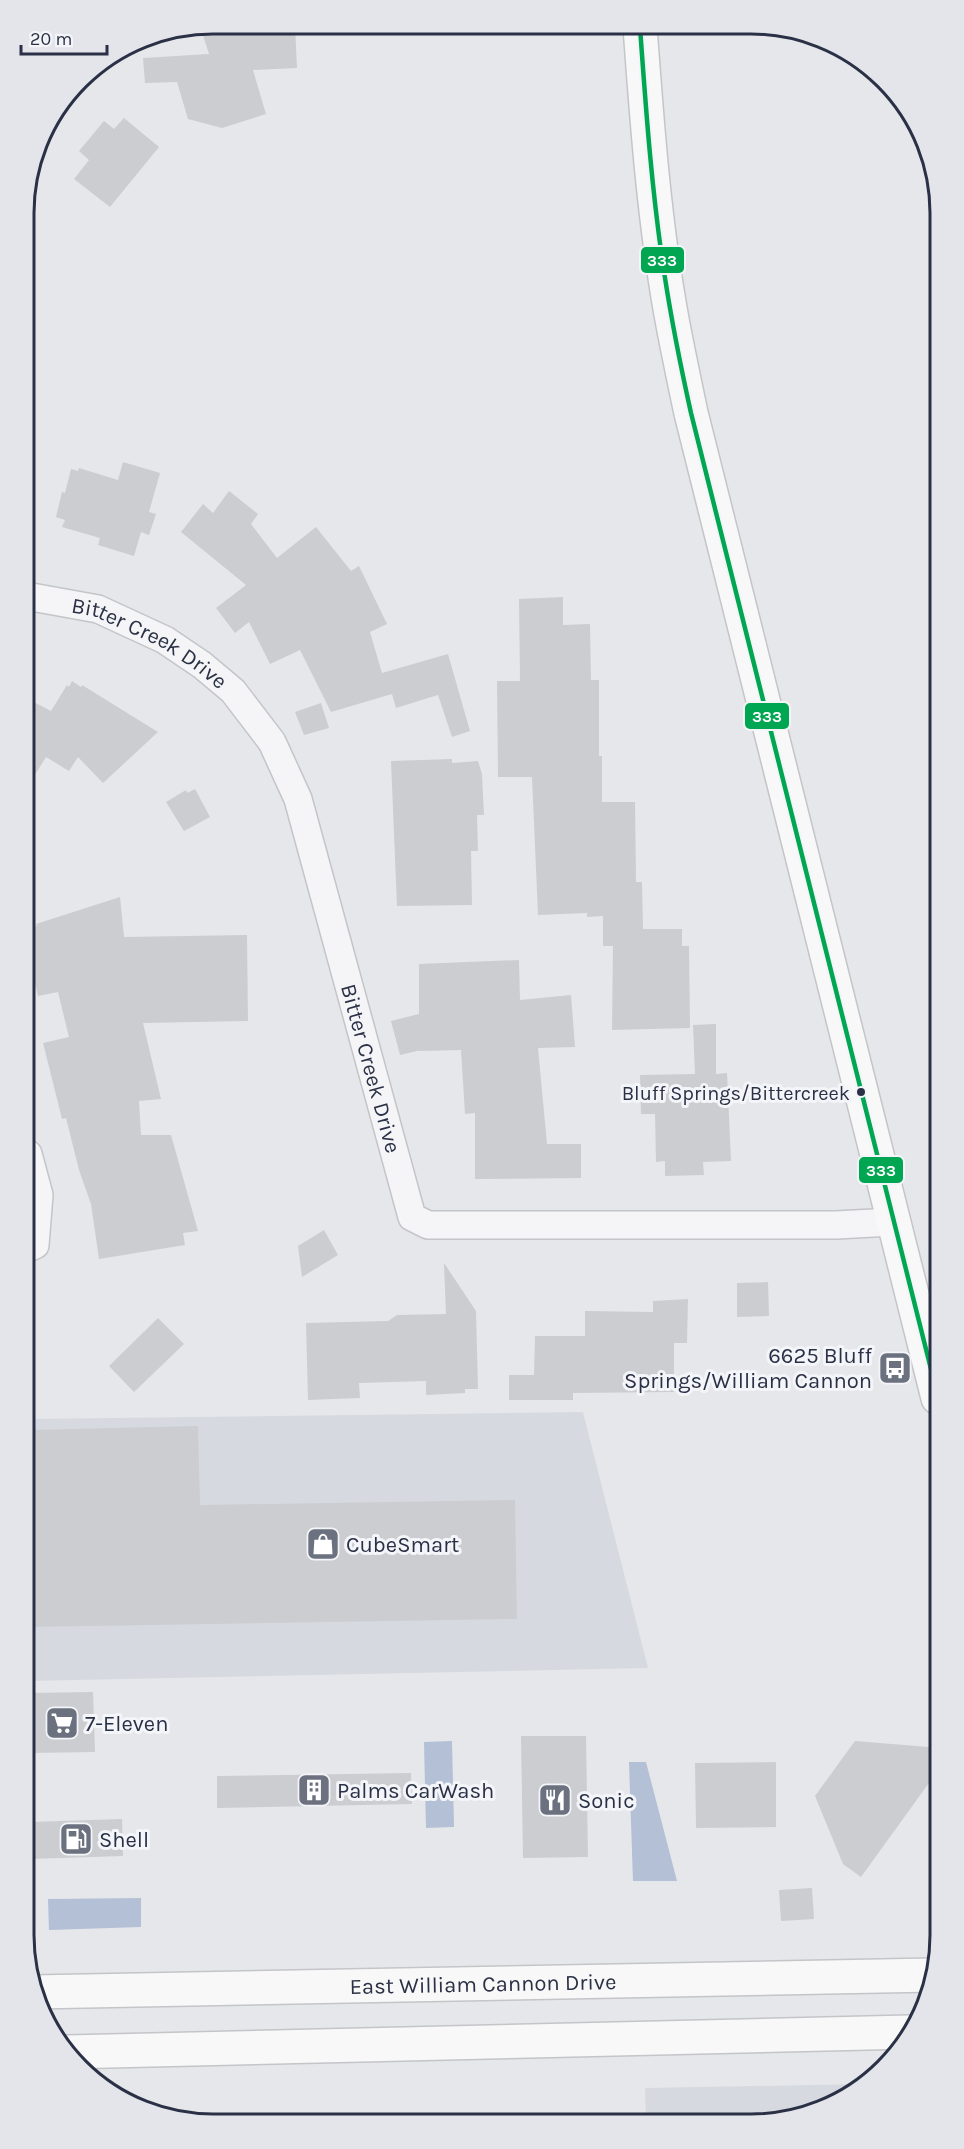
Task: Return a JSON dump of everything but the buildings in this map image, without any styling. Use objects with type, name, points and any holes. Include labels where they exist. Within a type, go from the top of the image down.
[{"type":"main road","points":[[641,34],[658,221],[671,314],[689,402],[929,1364]]},
{"type":"main road","name":"East William Cannon Drive","points":[[44,1992],[925,1974]]},
{"type":"main road","points":[[77,2052],[901,2032]]},
{"type":"street","name":"Bitter Creek Drive","points":[[35,598],[98,609],[165,640],[202,665],[233,691],[272,742],[298,799],[412,1217],[428,1225],[836,1225],[893,1222]]},
{"type":"street","points":[[34,1178],[39,1195],[34,1245]]},
{"type":"shaded area","name":"CubeSmart","points":[[583,1412],[648,1668],[34,1681],[34,1419]]},
{"type":"shaded area","points":[[850,2084],[819,2101],[797,2108],[774,2113],[750,2114],[646,2114],[645,2088]]},
{"type":"water","points":[[452,1741],[454,1827],[426,1828],[424,1742]]},
{"type":"water","points":[[629,1762],[646,1762],[677,1881],[633,1881]]},
{"type":"water","points":[[141,1898],[141,1927],[49,1930],[48,1899]]},
{"type":"transit line","name":"333","points":[[641,34],[656,216],[687,396],[929,1362]]},
{"type":"place","name":"Bluff Springs/Bittercreek","points":[[861,1092]]},
{"type":"place","name":"6625 Bluff Springs/William Cannon","points":[[895,1368]]},
{"type":"place","name":"CubeSmart","points":[[323,1544]]},
{"type":"place","name":"7-Eleven","points":[[62,1723]]},
{"type":"place","name":"Palms CarWash","points":[[314,1790]]},
{"type":"place","name":"Sonic","points":[[555,1800]]},
{"type":"place","name":"Shell","points":[[76,1839]]}]
